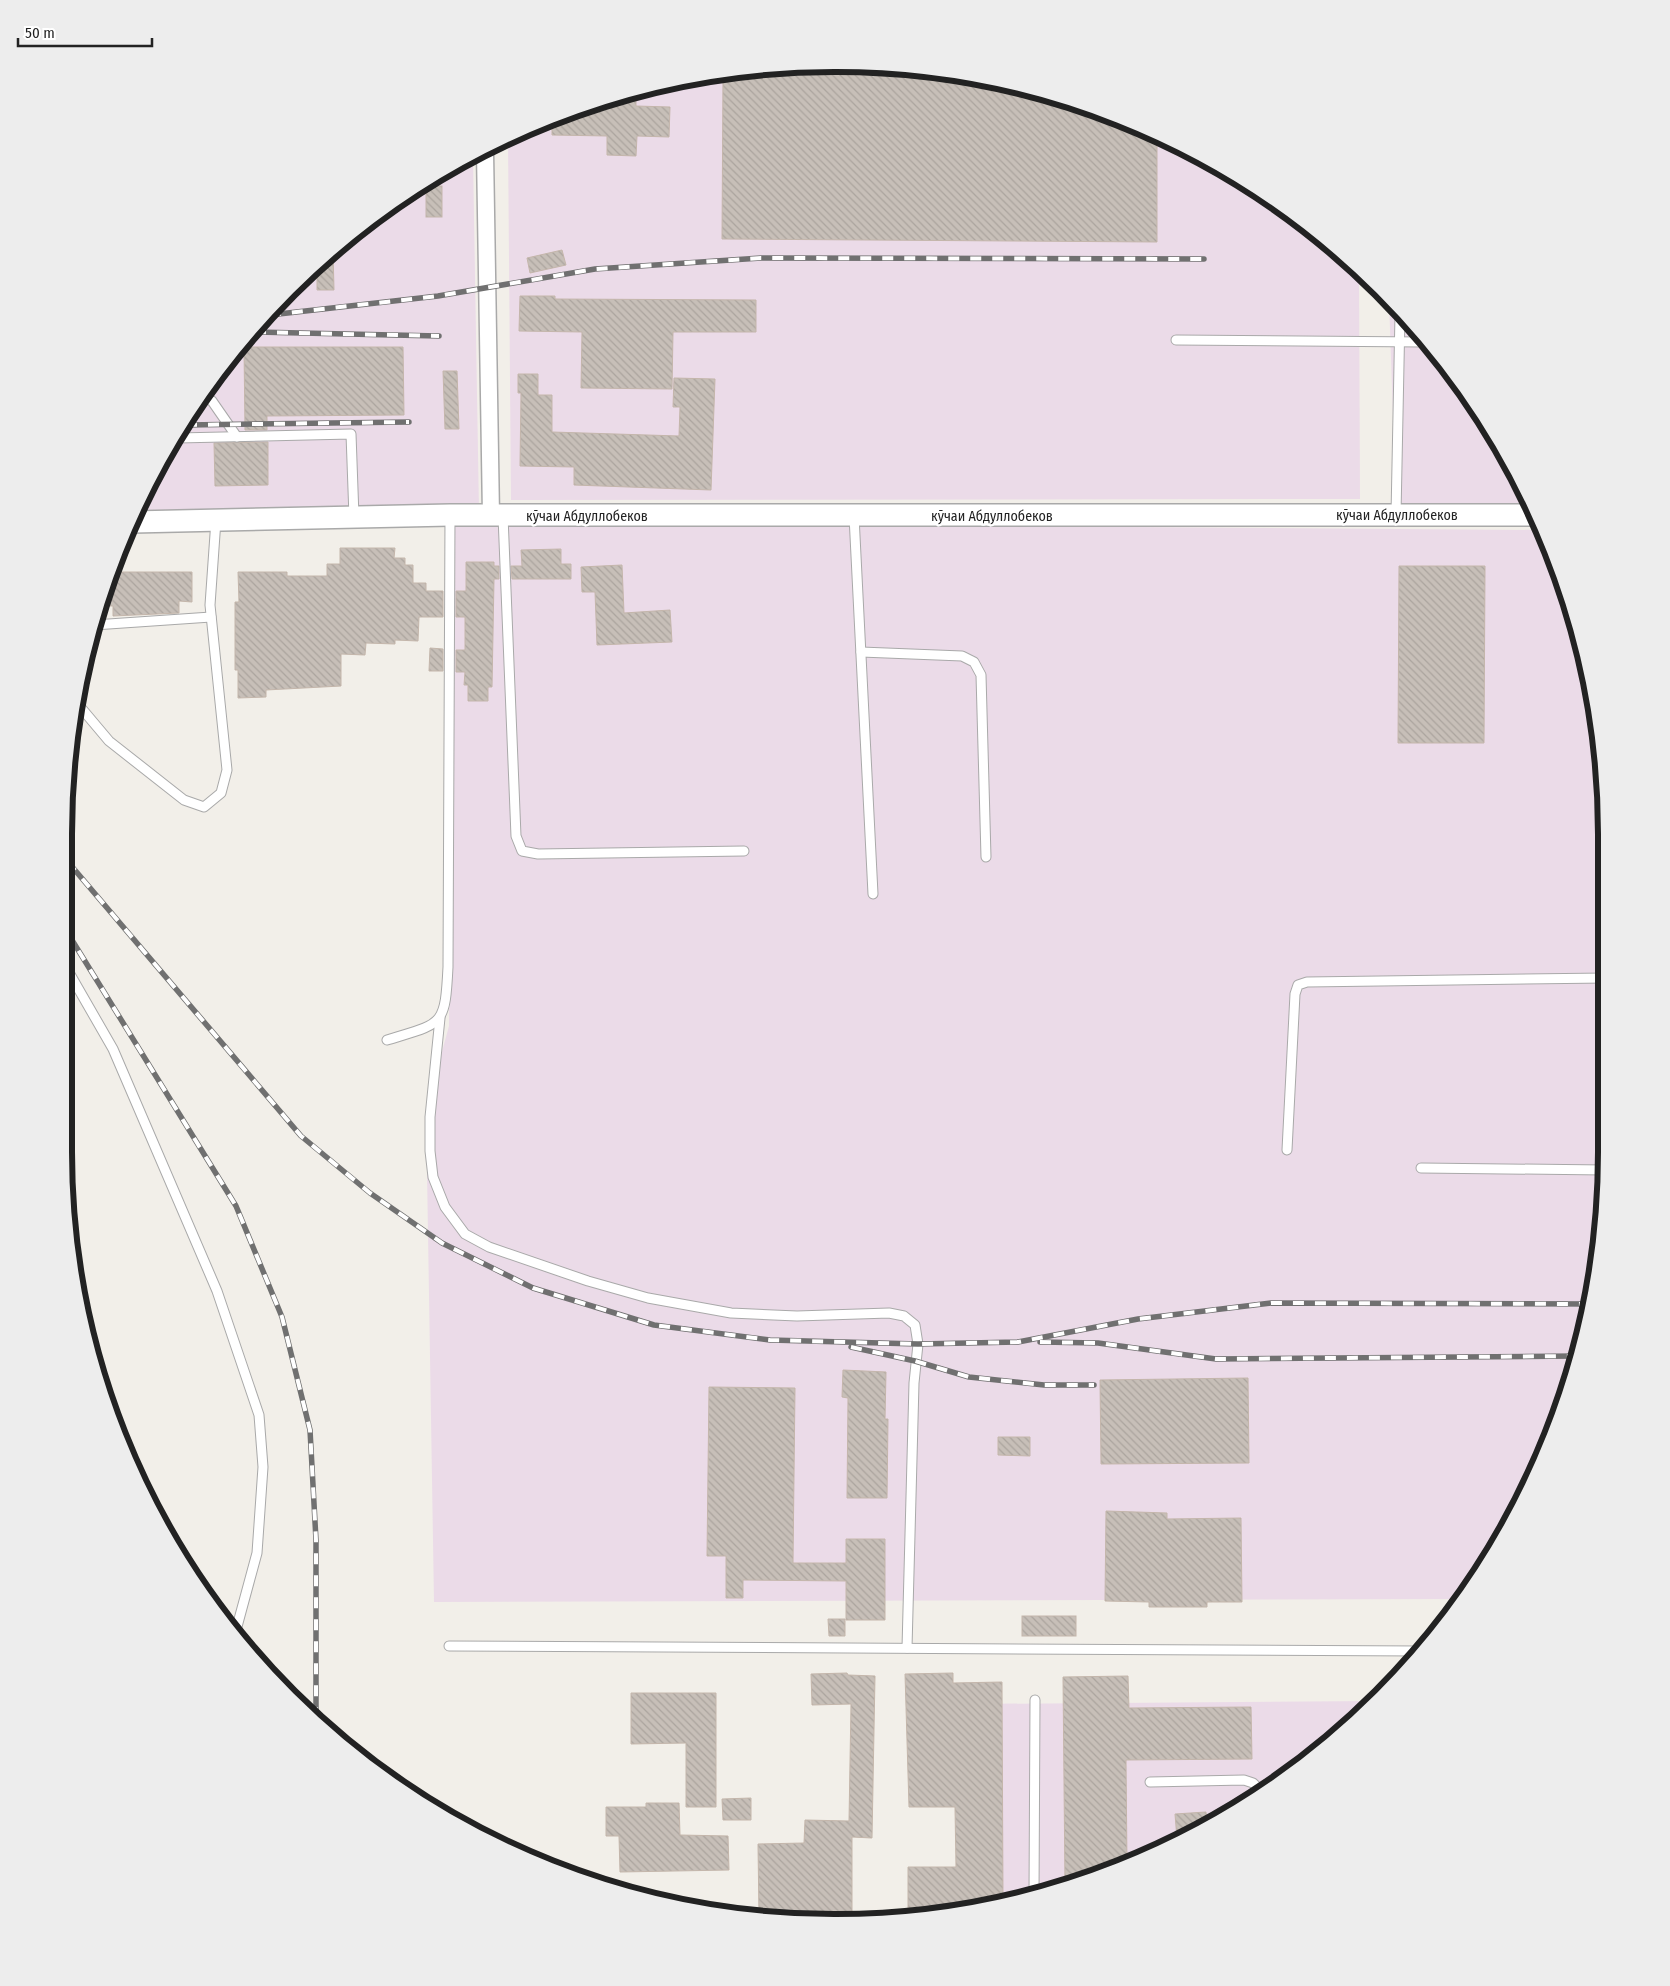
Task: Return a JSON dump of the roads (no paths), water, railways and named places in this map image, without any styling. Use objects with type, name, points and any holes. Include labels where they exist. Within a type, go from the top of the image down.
[{"type":"street","points":[[485,158],[497,516]]},
{"type":"street","name":"кӯчаи Абдуллобеков","points":[[140,522],[450,516],[1527,516]]},
{"type":"lane","points":[[1396,516],[1400,324]]},
{"type":"lane","points":[[1176,340],[1416,342]]},
{"type":"lane","points":[[209,400],[238,436]]},
{"type":"lane","points":[[185,438],[351,434],[354,517]]},
{"type":"lane","points":[[450,516],[448,967],[446,1005],[440,1018],[430,1117],[430,1151],[433,1176],[445,1207],[465,1234],[489,1247],[588,1281],[648,1298],[731,1313],[797,1316],[889,1313],[904,1316],[916,1325],[918,1344],[914,1383],[907,1648]]},
{"type":"lane","points":[[497,516],[516,836],[522,851],[538,854],[744,852]]},
{"type":"lane","points":[[854,516],[873,894]]},
{"type":"lane","points":[[83,710],[109,741],[184,800],[204,807],[221,793],[227,770],[210,605],[216,520]]},
{"type":"lane","points":[[102,624],[211,617]]},
{"type":"lane","points":[[861,652],[962,656],[974,662],[981,675],[986,857]]},
{"type":"lane","points":[[72,978],[113,1049],[217,1291],[259,1415],[263,1467],[257,1553],[238,1624]]},
{"type":"lane","points":[[1288,1150],[1295,994],[1298,985],[1307,982],[1598,978]]},
{"type":"lane","points":[[387,1040],[431,1026],[440,1018]]},
{"type":"lane","points":[[1421,1168],[1597,1170]]},
{"type":"lane","points":[[449,1646],[1411,1651]]},
{"type":"lane","points":[[1034,1887],[1035,1700]]},
{"type":"lane","points":[[1150,1782],[1244,1780],[1257,1787]]},
{"type":"railway","points":[[279,314],[438,296],[595,269],[761,258],[1204,259]]},
{"type":"railway","points":[[262,332],[439,336]]},
{"type":"railway","points":[[193,425],[409,422]]},
{"type":"railway","points":[[72,867],[301,1136],[370,1193],[442,1243],[533,1288],[654,1325],[770,1340],[918,1344],[1018,1342],[1138,1319],[1271,1303],[1582,1304]]},
{"type":"railway","points":[[72,940],[236,1206],[282,1317],[310,1430],[316,1540],[316,1709]]},
{"type":"railway","points":[[1040,1342],[1098,1343],[1216,1359],[1569,1356]]},
{"type":"railway","points":[[851,1347],[915,1361],[969,1377],[1044,1385],[1094,1385]]}]
